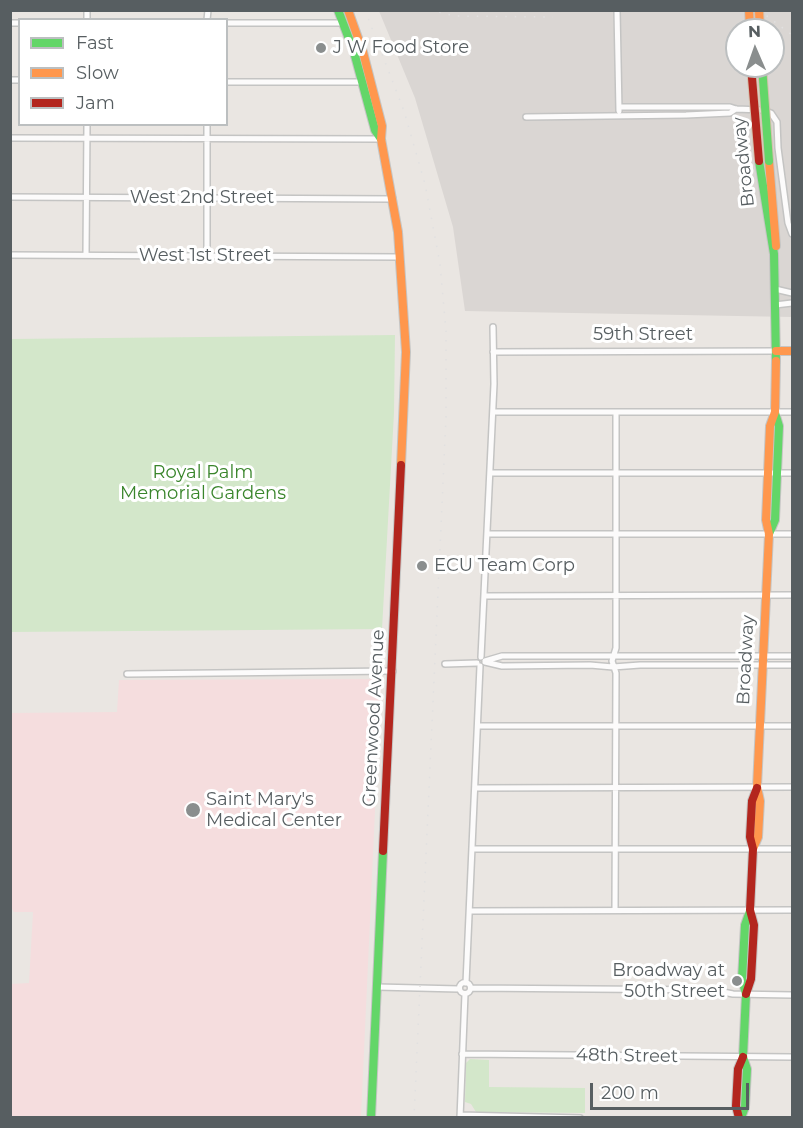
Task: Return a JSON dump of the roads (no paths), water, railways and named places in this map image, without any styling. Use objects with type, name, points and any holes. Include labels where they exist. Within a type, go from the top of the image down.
[{"type":"main road","points":[[338,10],[363,82],[375,130],[381,139]]},
{"type":"main road","points":[[348,10],[363,52],[376,101],[382,126],[381,139]]},
{"type":"main road","name":"Broadway","points":[[740,1118],[736,1106],[738,1070],[743,1057],[746,994],[751,980],[754,925],[750,910],[753,849],[750,837],[752,801],[757,787],[769,534],[775,520],[773,474],[779,426],[775,412],[774,254],[759,161],[752,78]]},
{"type":"main road","name":"Broadway","points":[[763,78],[776,250],[774,254]]},
{"type":"main road","name":"Greenwood Avenue","points":[[371,1118],[405,392],[405,319],[400,257],[393,199],[381,139]]},
{"type":"main road","name":"59th Street","points":[[776,351],[792,351]]},
{"type":"street","points":[[617,10],[619,116]]},
{"type":"street","points":[[228,24],[344,23]]},
{"type":"street","points":[[228,82],[363,82]]},
{"type":"street","points":[[619,107],[730,107],[736,110],[762,110],[771,113],[777,122],[778,148],[788,223],[792,234]]},
{"type":"street","points":[[526,117],[730,113],[736,110]]},
{"type":"street","points":[[86,255],[87,126]]},
{"type":"street","points":[[207,126],[207,256]]},
{"type":"street","points":[[10,138],[381,139]]},
{"type":"street","name":"West 2nd Street","points":[[10,197],[393,199]]},
{"type":"street","name":"West 1st Street","points":[[10,255],[400,257]]},
{"type":"street","points":[[775,289],[792,293]]},
{"type":"street","points":[[775,305],[792,303]]},
{"type":"street","points":[[493,327],[493,412],[466,982],[471,988],[712,990],[746,994],[792,995]]},
{"type":"street","name":"59th Street","points":[[493,352],[776,351]]},
{"type":"street","points":[[493,412],[792,412]]},
{"type":"street","points":[[615,910],[616,412]]},
{"type":"street","points":[[490,473],[792,473]]},
{"type":"street","points":[[487,534],[792,534]]},
{"type":"street","points":[[484,596],[792,595]]},
{"type":"street","points":[[445,664],[482,662],[502,656],[616,653],[644,657],[763,660],[792,665]]},
{"type":"street","points":[[482,662],[502,666],[590,665],[616,668],[763,660],[792,656]]},
{"type":"street","points":[[127,674],[393,671]]},
{"type":"street","points":[[478,726],[792,726]]},
{"type":"street","points":[[475,788],[792,787]]},
{"type":"street","points":[[473,849],[792,849]]},
{"type":"street","points":[[470,911],[792,910]]},
{"type":"street","points":[[459,989],[461,984],[466,982]]},
{"type":"street","points":[[377,987],[459,989],[465,994]]},
{"type":"street","points":[[471,988],[465,994],[460,1116],[580,1118]]},
{"type":"street","name":"48th Street","points":[[462,1054],[792,1057]]},
{"type":"railway","points":[[365,10],[404,111],[425,184],[440,264],[446,331],[446,417],[414,1118]]},
{"type":"railway","points":[[430,10],[455,16],[553,17]]},
{"type":"railway","points":[[759,10],[792,35]]},
{"type":"place","name":"J W Food Store","points":[[321,48]]},
{"type":"place","name":"ECU Team Corp","points":[[422,566]]},
{"type":"place","name":"Saint Mary's Medical Center","points":[[193,810]]},
{"type":"place","name":"Broadway at 50th Street","points":[[737,981]]},
{"type":"park label","name":"Royal Palm Memorial Gardens","points":[[203,483]]}]
